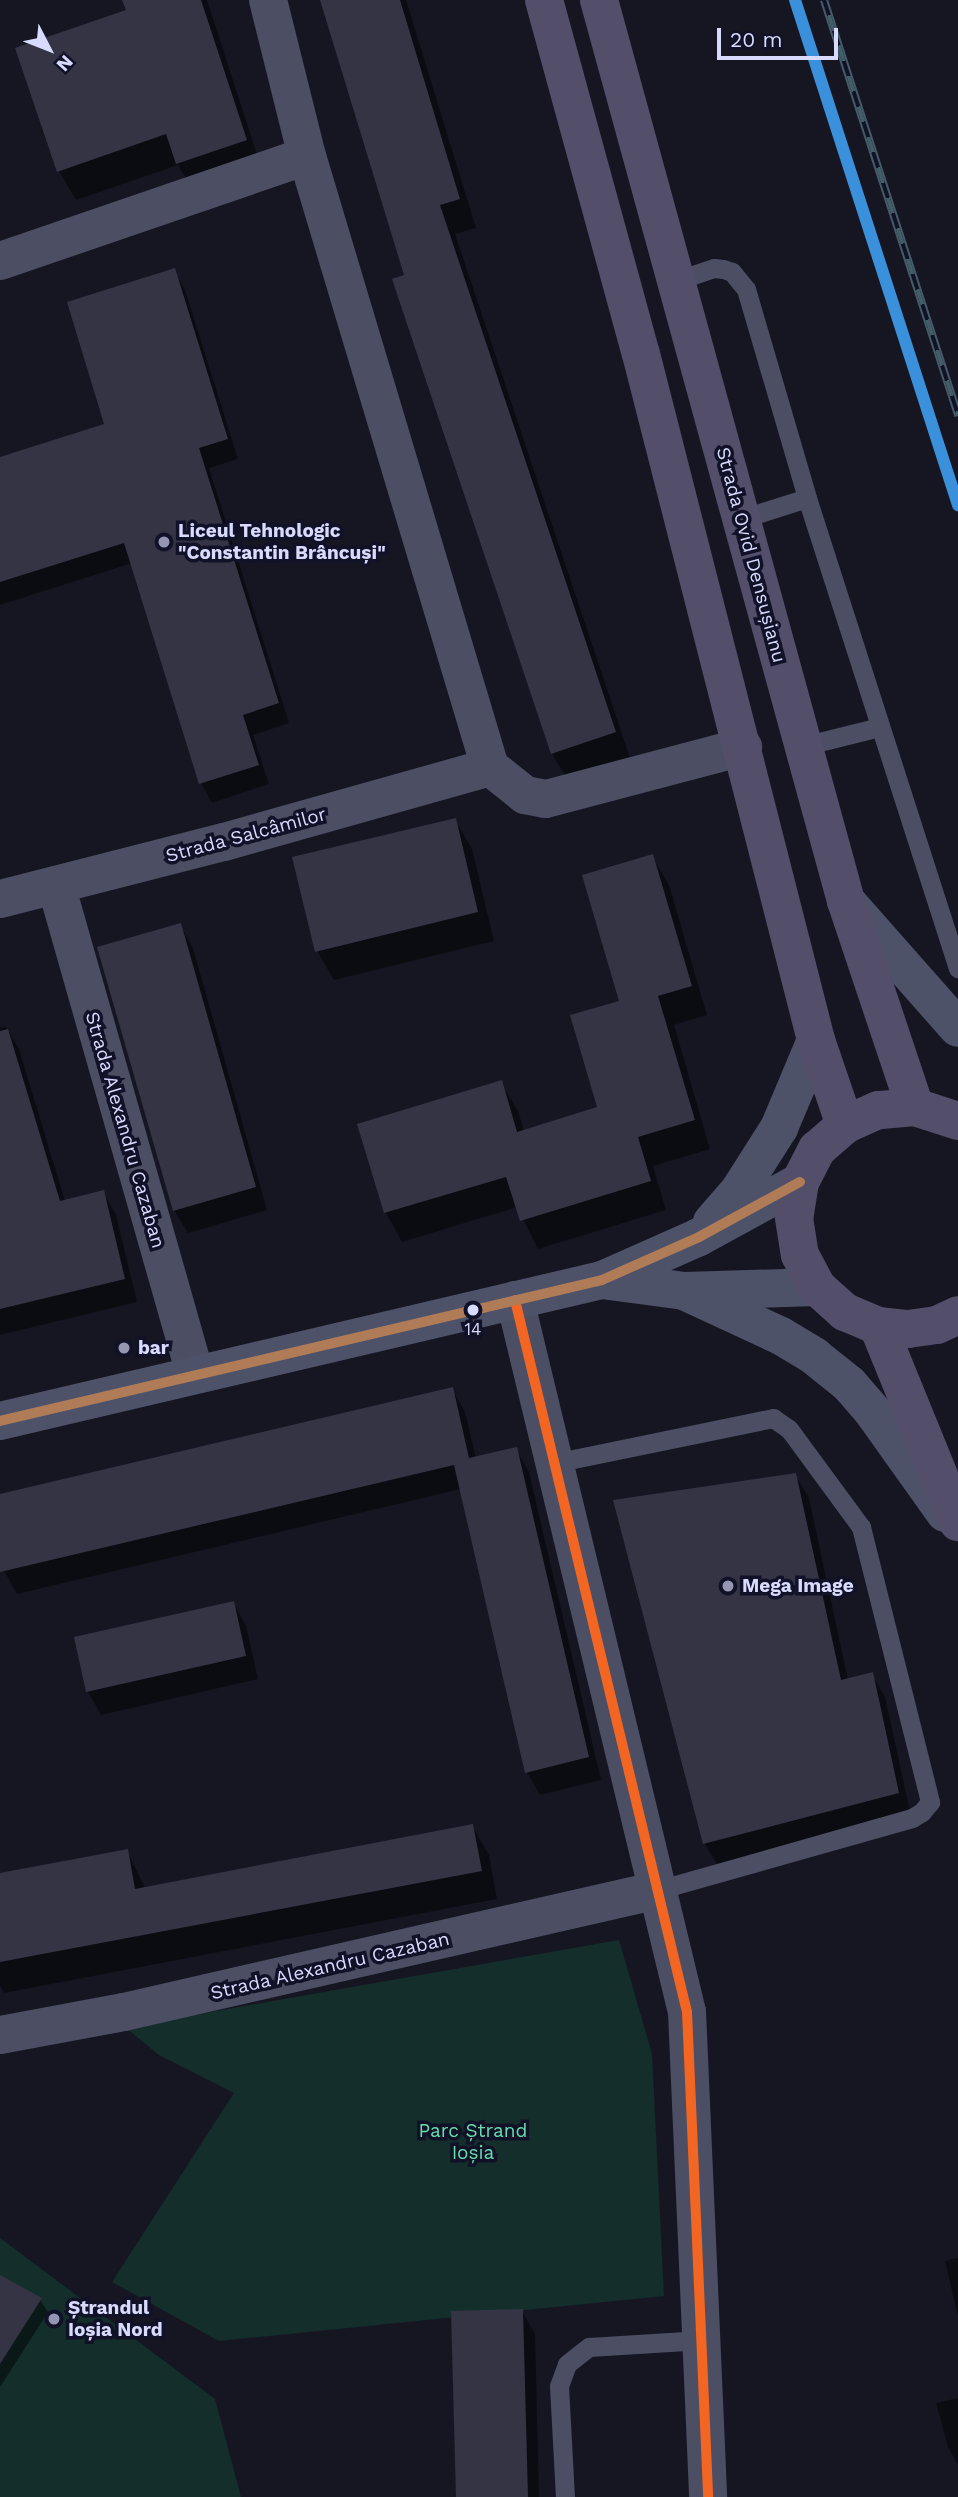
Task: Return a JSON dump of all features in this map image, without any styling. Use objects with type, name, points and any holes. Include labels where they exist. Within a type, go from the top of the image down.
[{"type":"main road","points":[[544,0],[641,354],[816,1040],[845,1125]]},
{"type":"main road","name":"Strada Ovid Densușianu","points":[[599,0],[846,901],[938,1109]]},
{"type":"main road","points":[[938,1109],[878,1110],[845,1125],[817,1149],[800,1182],[794,1218],[800,1255],[817,1287],[845,1312],[878,1326],[908,1329],[937,1325],[958,1315]]},
{"type":"main road","points":[[878,1326],[958,1522]]},
{"type":"street","points":[[268,0],[307,156],[490,767],[525,795],[546,799],[743,747]]},
{"type":"street","points":[[0,261],[307,156]]},
{"type":"street","name":"Strada Salcâmilor","points":[[0,899],[490,767]]},
{"type":"street","name":"Strada Alexandru Cazaban","points":[[56,885],[195,1374]]},
{"type":"street","points":[[846,901],[958,1028]]},
{"type":"street","points":[[699,1237],[739,1191],[779,1128],[816,1040]]},
{"type":"street","points":[[0,1421],[602,1280],[699,1237],[800,1182]]},
{"type":"street","points":[[602,1280],[684,1292],[817,1287]]},
{"type":"street","points":[[684,1292],[781,1336],[814,1356],[849,1384],[914,1467],[958,1531]]},
{"type":"street","points":[[515,1300],[687,2012],[708,2497]]},
{"type":"street","name":"Strada Alexandru Cazaban","points":[[0,2035],[164,2003],[658,1890]]},
{"type":"lane","points":[[676,281],[714,268],[732,272],[741,279],[807,498],[958,968]]},
{"type":"lane","points":[[741,519],[807,498]]},
{"type":"lane","points":[[803,746],[880,727]]},
{"type":"lane","points":[[554,1462],[773,1418],[789,1429],[861,1527],[930,1802],[922,1812],[912,1818],[658,1890]]},
{"type":"lane","points":[[565,2497],[559,2386],[567,2364],[589,2347],[701,2326]]},
{"type":"green space","name":"Parc Ștrand Ioșia","points":[[619,1940],[652,2054],[664,2296],[219,2341],[112,2282],[234,2093],[159,2055],[125,2027]]},
{"type":"green space","name":"Ștrandul Ioșia Nord","points":[[0,2238],[215,2399],[241,2497],[0,2497]]},
{"type":"building","points":[[122,0],[201,0],[247,140],[176,164],[166,134],[57,172],[15,48],[126,10]]},
{"type":"building","points":[[320,0],[400,0],[460,199],[440,205],[616,732],[551,754],[392,279],[404,275]]},
{"type":"building","points":[[175,268],[228,439],[199,448],[279,703],[243,715],[259,765],[199,784],[124,543],[0,582],[0,457],[104,424],[67,302]]},
{"type":"building","points":[[456,818],[478,912],[315,952],[292,857]]},
{"type":"building","points":[[653,854],[692,986],[658,996],[695,1120],[638,1137],[651,1181],[520,1221],[506,1177],[384,1213],[357,1124],[502,1080],[517,1132],[597,1107],[570,1015],[619,1001],[582,875]]},
{"type":"building","points":[[181,923],[256,1187],[173,1211],[97,947]]},
{"type":"building","points":[[8,1029],[60,1201],[104,1190],[125,1279],[0,1309],[0,1031]]},
{"type":"building","points":[[453,1387],[469,1458],[517,1447],[589,1757],[525,1773],[454,1465],[0,1572],[0,1494]]},
{"type":"building","name":"Mega Image","points":[[796,1473],[841,1680],[873,1672],[899,1793],[703,1844],[613,1500]]},
{"type":"building","points":[[234,1601],[246,1656],[86,1692],[74,1637]]},
{"type":"building","points":[[473,1824],[482,1871],[0,1962],[0,1873],[128,1849],[135,1889]]},
{"type":"building","points":[[0,2275],[42,2298],[0,2364]]},
{"type":"building","points":[[523,2309],[528,2497],[456,2497],[451,2311]]},
{"type":"railway","points":[[824,0],[958,416]]},
{"type":"transit line","points":[[795,0],[958,505]]},
{"type":"transit line","points":[[0,1421],[602,1280],[699,1237],[800,1182]]},
{"type":"transit line","points":[[515,1300],[687,2012],[708,2497]]},
{"type":"place","name":"Liceul Tehnologic \"Constantin Brâncuși\"","points":[[164,542]]},
{"type":"place","name":"14","points":[[473,1310]]},
{"type":"place","name":"bar","points":[[124,1348]]},
{"type":"place","name":"Mega Image","points":[[728,1586]]},
{"type":"place","name":"Ștrandul Ioșia Nord","points":[[54,2319]]}]
